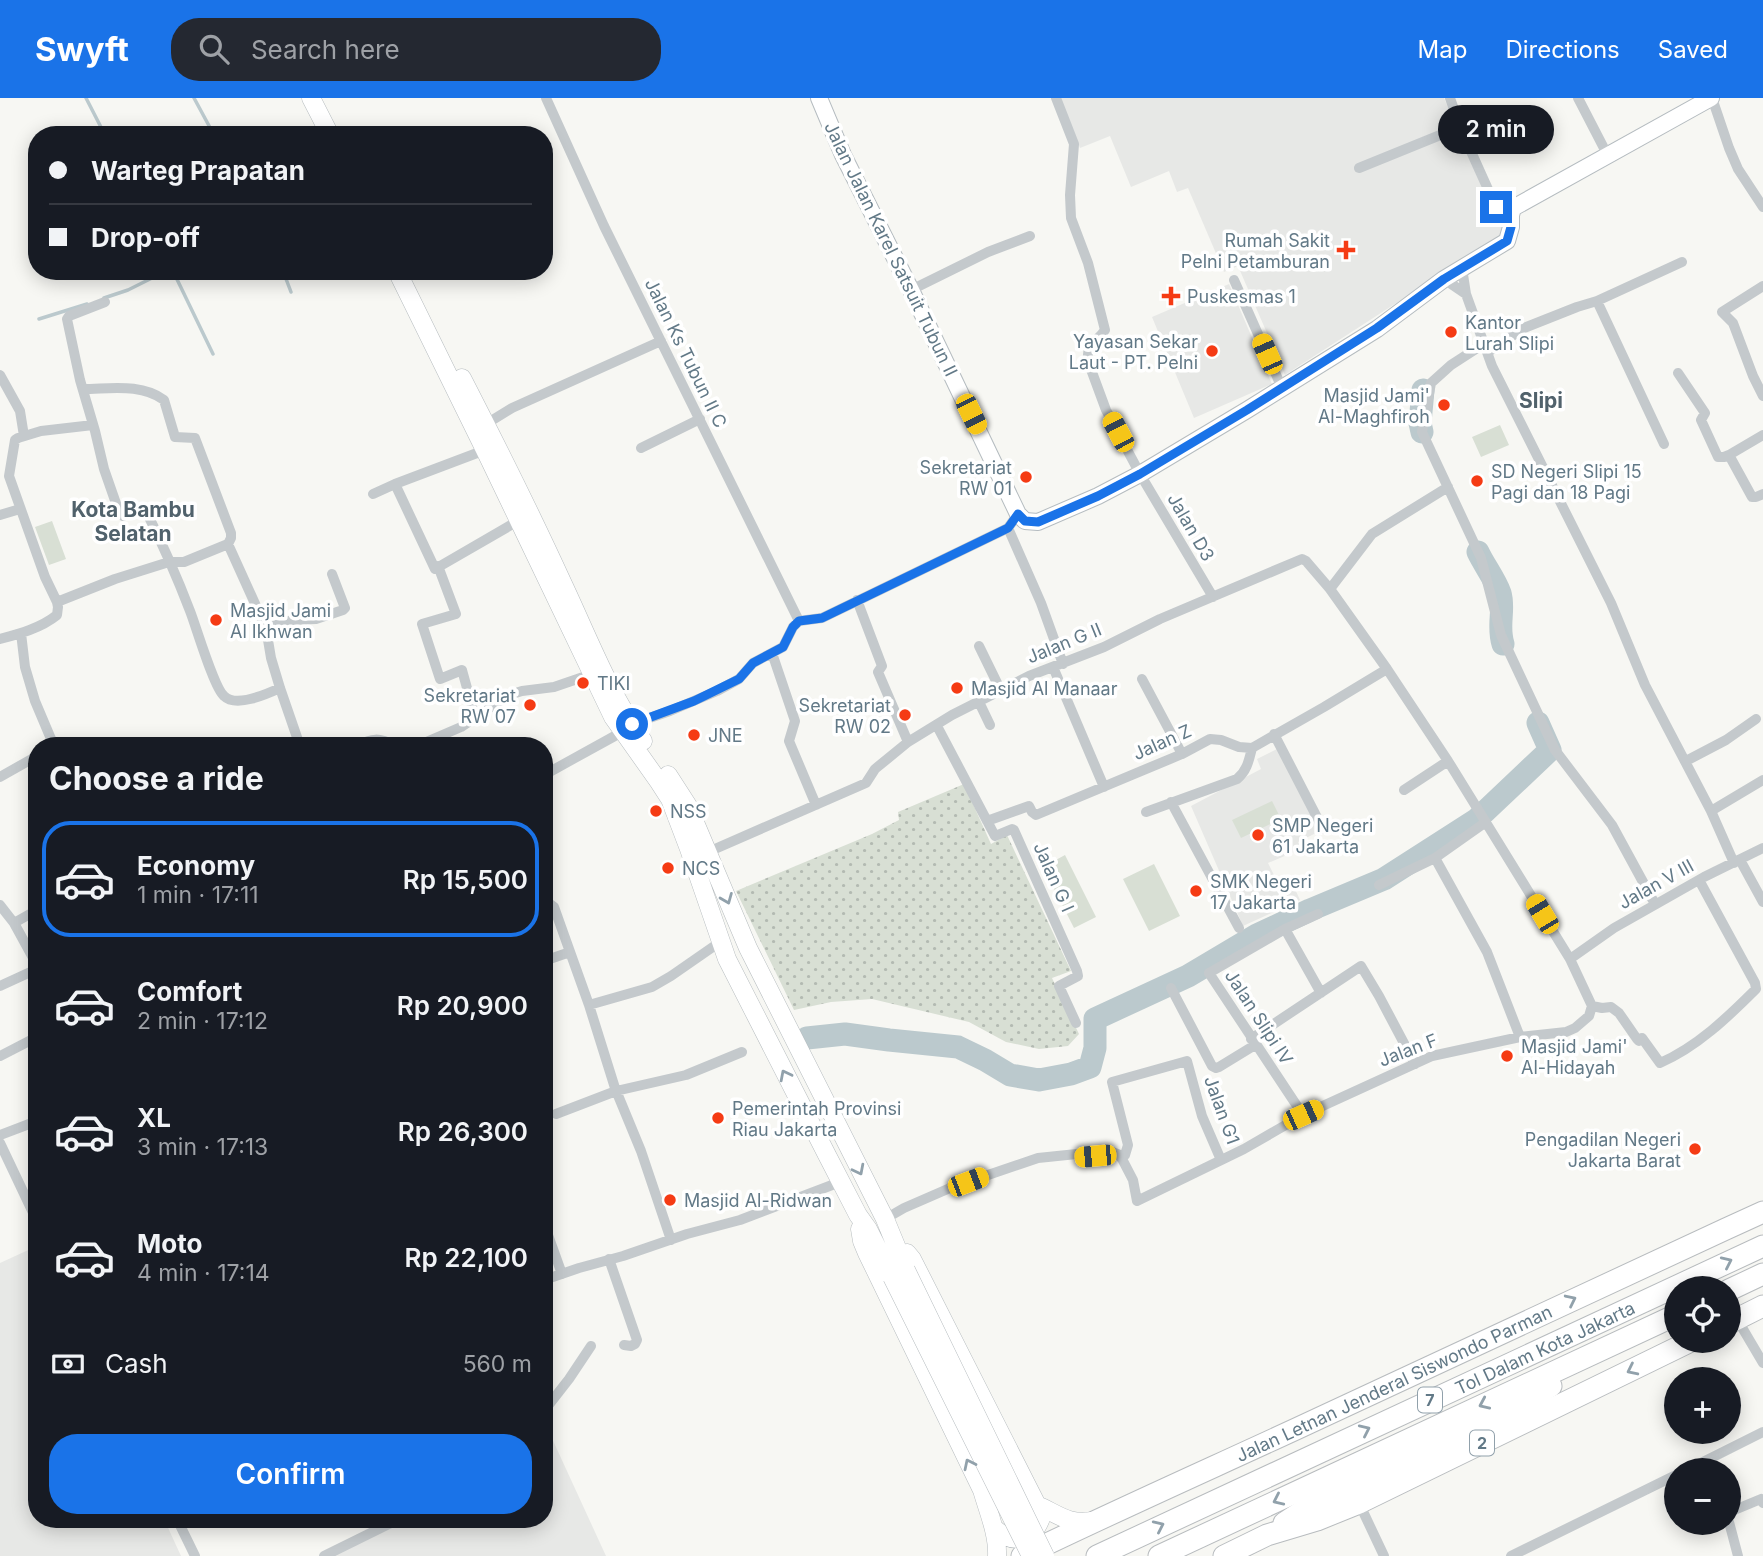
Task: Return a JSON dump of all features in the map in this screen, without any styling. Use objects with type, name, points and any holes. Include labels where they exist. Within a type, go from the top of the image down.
[{"type":"highway","name":"Jalan Letnan Jenderal Siswondo Parman","points":[[1022,1556],[1763,1212]]},
{"type":"highway","name":"Tol Dalam Kota Jakarta","points":[[1097,1556],[1763,1245]]},
{"type":"highway","points":[[1741,1284],[1763,1274]]},
{"type":"highway","points":[[1741,1317],[1763,1306]]},
{"type":"highway","name":"Tol Dalam Kota Jakarta","points":[[1159,1556],[1664,1321]]},
{"type":"highway","name":"2","points":[[1224,1556],[1267,1535],[1317,1520],[1359,1503],[1666,1353]]},
{"type":"highway","points":[[1267,1535],[1313,1504],[1520,1405],[1550,1387],[1568,1366]]},
{"type":"main road","points":[[311,98],[325,126]]},
{"type":"main road","points":[[323,98],[336,126]]},
{"type":"main road","points":[[401,280],[613,717],[627,728],[680,793],[748,948],[912,1259],[1042,1515],[1032,1533],[1022,1538],[1012,1539],[994,1528]]},
{"type":"main road","points":[[414,280],[500,450],[627,728],[670,799],[720,942],[764,1033],[858,1215],[899,1274],[1045,1556]]},
{"type":"main road","points":[[858,1215],[862,1241],[982,1490],[994,1528],[997,1556]]},
{"type":"main road","points":[[891,1221],[899,1274],[1031,1556]]},
{"type":"main road","points":[[1037,1505],[1076,1523],[1094,1521]]},
{"type":"street","name":"Jalan Ks Tubun II C","points":[[546,98],[594,205],[799,621]]},
{"type":"street","name":"Jalan Jalan Karel Satsuit Tubun II","points":[[819,98],[842,155],[911,290],[1018,514]]},
{"type":"street","name":"Jalan D3","points":[[1056,98],[1075,151],[1070,218],[1088,263],[1105,330],[1088,348],[1087,356],[1106,410],[1140,474],[1213,597]]},
{"type":"street","points":[[1450,98],[1496,207],[1511,215]]},
{"type":"street","points":[[1578,98],[1608,156]]},
{"type":"street","points":[[553,770],[627,728],[717,691],[739,679],[753,663],[783,647],[799,621],[822,618],[1008,528],[1018,514],[1025,521],[1038,522],[1140,474],[1377,328],[1444,279],[1507,241],[1513,208],[1711,98],[1738,169],[1763,207]]},
{"type":"street","points":[[1359,168],[1460,127]]},
{"type":"street","points":[[1751,188],[1763,181]]},
{"type":"street","points":[[911,290],[988,252],[1030,236]]},
{"type":"street","points":[[1655,904],[1612,825],[1555,750],[1500,630],[1481,558],[1422,432],[1431,383],[1451,365],[1524,328],[1597,301],[1682,262]]},
{"type":"street","points":[[1462,268],[1466,294],[1492,366],[1611,603],[1645,685],[1737,861],[1760,889],[1763,902]]},
{"type":"street","points":[[1444,279],[1466,294]]},
{"type":"street","points":[[1234,280],[1282,388]]},
{"type":"street","points":[[1763,285],[1722,312],[1733,323],[1763,396]]},
{"type":"street","points":[[1597,301],[1664,444]]},
{"type":"street","points":[[105,302],[67,317],[104,469],[120,514],[123,516],[145,509],[189,608],[223,696],[244,701],[280,688]]},
{"type":"street","points":[[486,424],[512,408],[661,341]]},
{"type":"street","points":[[1678,373],[1705,413],[1701,420],[1718,457],[1729,455],[1763,435]]},
{"type":"street","points":[[0,375],[20,411],[24,436]]},
{"type":"street","points":[[57,602],[115,579],[169,562],[184,562],[228,544],[231,538],[195,438],[175,437],[164,400],[149,391],[132,388],[83,389]]},
{"type":"street","points":[[641,447],[700,419]]},
{"type":"street","points":[[0,639],[21,634],[49,620],[57,615],[58,607],[9,473],[15,440],[41,431],[93,425]]},
{"type":"street","points":[[373,494],[485,450]]},
{"type":"street","points":[[1729,455],[1752,497],[1763,494]]},
{"type":"street","points":[[395,484],[435,569],[518,521]]},
{"type":"street","points":[[1435,858],[1487,953],[1520,1037],[1566,1032],[1589,1016],[1592,1006],[1570,959],[1448,761],[1387,669],[1329,589],[1372,534],[1448,487]]},
{"type":"street","points":[[0,515],[20,509]]},
{"type":"street","points":[[1008,528],[1039,596],[1058,665],[1104,787]]},
{"type":"street","points":[[228,544],[265,628],[271,658],[297,737]]},
{"type":"street","name":"Jalan G II","points":[[708,852],[866,783],[875,769],[908,742],[952,715],[1029,676],[1295,560],[1304,559],[1329,589]]},
{"type":"street","points":[[438,566],[456,614],[422,624],[440,679],[462,670],[475,717]]},
{"type":"street","points":[[265,628],[292,620],[316,619],[344,610],[332,574]]},
{"type":"street","points":[[856,600],[882,666],[877,672],[908,742]]},
{"type":"street","points":[[21,634],[25,667],[35,701],[50,737]]},
{"type":"street","points":[[979,646],[1001,691]]},
{"type":"street","points":[[772,653],[795,721],[789,741],[817,805]]},
{"type":"street","points":[[1146,812],[1237,779],[1246,769],[1252,748],[1387,669]]},
{"type":"street","points":[[438,737],[461,727],[509,695],[554,687],[592,674]]},
{"type":"street","points":[[1142,679],[1182,754]]},
{"type":"street","points":[[979,702],[990,726]]},
{"type":"street","points":[[1686,761],[1726,740],[1756,719]]},
{"type":"street","points":[[937,726],[987,821]]},
{"type":"street","points":[[1274,734],[1323,829]]},
{"type":"street","name":"Jalan Z","points":[[987,821],[1029,806],[1036,815],[1182,754],[1210,739],[1252,748]]},
{"type":"street","points":[[0,777],[28,761]]},
{"type":"street","points":[[1404,790],[1448,761]]},
{"type":"street","points":[[1711,811],[1763,780]]},
{"type":"street","points":[[1171,802],[1239,929]]},
{"type":"street","points":[[1379,885],[1435,858],[1483,817]]},
{"type":"street","name":"Jalan G I","points":[[987,821],[995,836],[1012,829],[1014,831],[1077,971],[1078,976],[1059,986],[1076,1023]]},
{"type":"street","name":"Jalan V III","points":[[1570,959],[1614,928],[1655,904],[1763,848]]},
{"type":"street","points":[[1592,1006],[1611,1007],[1619,1013],[1637,1039],[1639,1041],[1642,1038],[1660,1063],[1682,1053],[1710,1032],[1756,989],[1699,880]]},
{"type":"street","points":[[0,905],[14,923],[28,950]]},
{"type":"street","points":[[553,906],[589,1005],[616,1091],[641,1151],[671,1240]]},
{"type":"street","points":[[14,923],[28,914]]},
{"type":"street","points":[[1318,914],[1285,929],[1321,993]]},
{"type":"street","name":"Jalan Slipi IV","points":[[1285,929],[1209,972],[1303,1115]]},
{"type":"street","points":[[589,1005],[652,987],[720,942]]},
{"type":"street","points":[[553,958],[570,952]]},
{"type":"street","points":[[1171,988],[1212,1066],[1216,1068],[1361,966],[1380,996],[1415,1064]]},
{"type":"street","points":[[0,986],[28,972]]},
{"type":"street","name":"Jalan F","points":[[1121,1158],[1133,1180],[1137,1201],[1221,1160],[1303,1115],[1432,1056],[1520,1037]]},
{"type":"street","points":[[0,1056],[28,1042]]},
{"type":"street","points":[[556,1114],[616,1091],[686,1075],[743,1052]]},
{"type":"street","name":"Jalan G1","points":[[1121,1158],[1128,1145],[1112,1082],[1187,1061],[1202,1116],[1221,1160]]},
{"type":"street","points":[[0,1135],[28,1124]]},
{"type":"street","points":[[0,1143],[28,1202]]},
{"type":"street","points":[[891,1221],[904,1208],[950,1188],[1038,1158],[1096,1152],[1119,1154],[1121,1158]]},
{"type":"street","points":[[553,1277],[740,1220],[840,1182]]},
{"type":"street","points":[[553,1249],[562,1274]]},
{"type":"street","points":[[609,1259],[637,1340],[631,1346],[624,1345]]},
{"type":"street","points":[[1741,1332],[1763,1363]]},
{"type":"street","points":[[553,1400],[591,1346]]},
{"type":"street","points":[[1711,1458],[1763,1432]]},
{"type":"street","points":[[1511,1556],[1664,1481]]},
{"type":"street","points":[[1741,1508],[1762,1501]]},
{"type":"street","points":[[1359,1503],[1384,1556]]},
{"type":"street","points":[[181,1528],[194,1556]]},
{"type":"street","points":[[324,1556],[381,1528]]},
{"type":"street","points":[[1732,1535],[1738,1556]]},
{"type":"shaded area","name":"Rumah Sakit Pelni Petamburan","points":[[1060,98],[1444,98],[1495,217],[1504,215],[1503,234],[1285,375],[1238,266],[1224,272],[1188,188],[1177,192],[1169,171],[1131,187],[1110,136],[1080,148]]},
{"type":"shaded area","name":"Yayasan Sekar Laut - PT. Pelni","points":[[1229,284],[1272,384],[1194,418],[1152,317]]},
{"type":"shaded area","points":[[1500,425],[1509,445],[1481,457],[1472,437]]},
{"type":"shaded area","points":[[52,521],[66,559],[49,565],[35,527]]},
{"type":"shaded area","name":"SMP Negeri 61 Jakarta","points":[[1283,746],[1326,828],[1298,842],[1301,849],[1268,863],[1277,881],[1289,876],[1300,900],[1243,926],[1191,806],[1261,769],[1257,759]]},
{"type":"shaded area","points":[[964,784],[991,844],[1007,835],[1071,971],[1052,978],[1079,1034],[1068,1046],[1039,1049],[1006,1042],[969,1022],[872,999],[831,1002],[794,1010],[736,891],[872,834],[899,820],[898,812]]},
{"type":"shaded area","points":[[1272,801],[1281,819],[1241,838],[1232,820]]},
{"type":"shaded area","points":[[1065,855],[1096,917],[1074,928],[1043,867]]},
{"type":"shaded area","points":[[1154,864],[1180,916],[1149,931],[1123,879]]},
{"type":"shaded area","points":[[28,1250],[28,1528],[168,1528],[181,1556],[0,1556],[0,1263]]},
{"type":"shaded area","points":[[553,1441],[606,1556],[333,1556],[390,1528],[553,1528]]},
{"type":"waterway","points":[[86,98],[100,126]]},
{"type":"waterway","points":[[194,98],[209,126]]},
{"type":"waterway","points":[[104,298],[148,280]]},
{"type":"waterway","points":[[177,280],[213,354]]},
{"type":"waterway","points":[[286,280],[291,292]]},
{"type":"waterway","points":[[39,319],[87,304]]},
{"type":"waterway","points":[[1422,432],[1420,423],[1423,390]]},
{"type":"waterway","points":[[1478,552],[1500,593],[1503,644]]},
{"type":"waterway","points":[[807,1038],[845,1034],[958,1047],[1010,1075],[1039,1080],[1090,1067],[1095,1048],[1095,1019],[1188,976],[1257,935],[1384,879],[1476,820],[1550,750],[1538,723]]},
{"type":"place","name":"Rumah Sakit Pelni Petamburan","points":[[1346,250]]},
{"type":"place","name":"Puskesmas 1","points":[[1171,296]]},
{"type":"place","name":"Kantor Lurah Slipi","points":[[1451,332]]},
{"type":"place","name":"Yayasan Sekar Laut - PT. Pelni","points":[[1212,351]]},
{"type":"place","name":"Masjid Jami' Al-Maghfiroh","points":[[1444,405]]},
{"type":"place","name":"Sekretariat RW 01","points":[[1026,477]]},
{"type":"place","name":"SD Negeri Slipi 15 Pagi dan 18 Pagi","points":[[1477,481]]},
{"type":"place","name":"Masjid Jami Al Ikhwan","points":[[216,620]]},
{"type":"place","name":"TIKI","points":[[583,683]]},
{"type":"place","name":"Masjid Al Manaar","points":[[957,688]]},
{"type":"place","name":"Sekretariat RW 07","points":[[530,705]]},
{"type":"place","name":"Sekretariat RW 02","points":[[905,715]]},
{"type":"place","name":"JNE","points":[[694,735]]},
{"type":"place","name":"NSS","points":[[656,811]]},
{"type":"place","name":"SMP Negeri 61 Jakarta","points":[[1258,835]]},
{"type":"place","name":"NCS","points":[[668,868]]},
{"type":"place","name":"SMK Negeri 17 Jakarta","points":[[1196,891]]},
{"type":"place","name":"Masjid Jami' Al-Hidayah","points":[[1507,1056]]},
{"type":"place","name":"Pemerintah Provinsi Riau Jakarta","points":[[718,1118]]},
{"type":"place","name":"Pengadilan Negeri Jakarta Barat","points":[[1695,1149]]},
{"type":"place","name":"Masjid Al-Ridwan","points":[[670,1200]]},
{"type":"district","name":"Slipi","points":[[1541,400]]},
{"type":"district","name":"Kota Bambu Selatan","points":[[133,521]]},
{"type":"route","points":[[632,724],[694,701],[739,679],[753,663],[783,647],[799,621],[822,618],[1008,528],[1018,514],[1025,521],[1038,522],[1098,496],[1247,410],[1377,328],[1444,279],[1507,241],[1511,215],[1496,207]]}]
